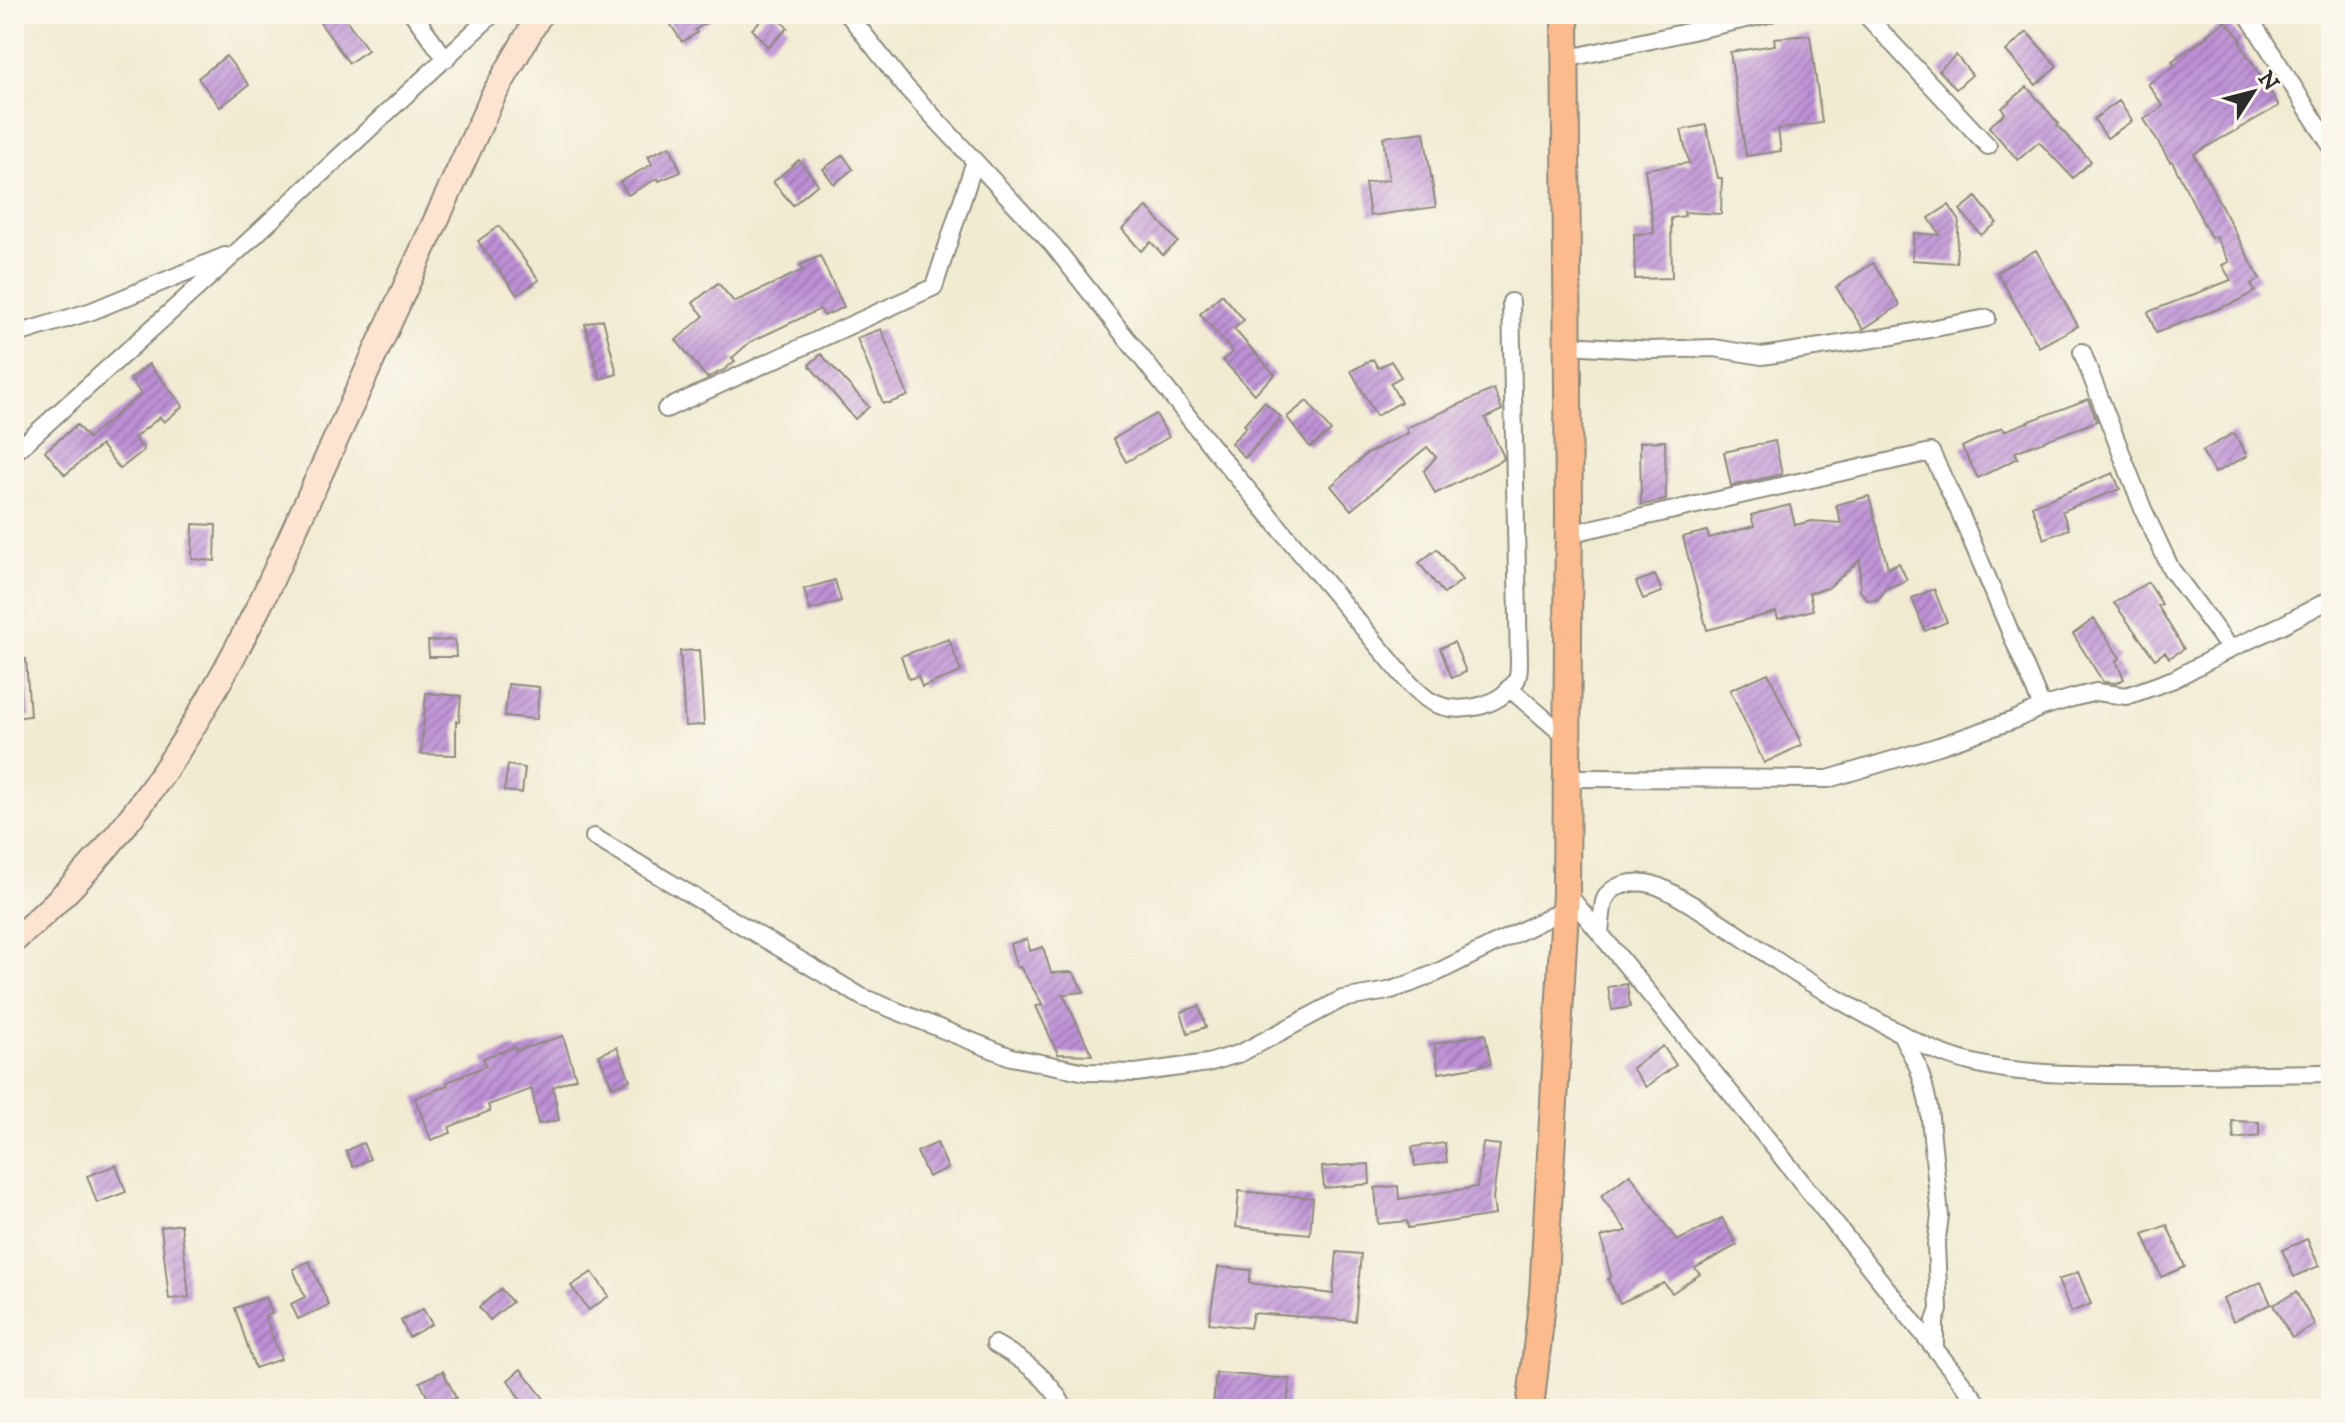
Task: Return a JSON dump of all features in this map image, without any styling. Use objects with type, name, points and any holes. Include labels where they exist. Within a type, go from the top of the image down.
[{"type":"main road","points":[[14,940],[76,882],[139,808],[224,676],[263,598],[493,96],[540,14]]},
{"type":"main road","points":[[1530,1409],[1543,1294],[1565,901],[1568,345],[1565,14]]},
{"type":"street","points":[[413,14],[446,59]]},
{"type":"street","points":[[14,453],[238,251],[493,14]]},
{"type":"street","points":[[848,14],[903,84],[1053,245],[1212,447],[1410,684],[1430,701],[1457,710],[1478,708],[1502,696],[1518,679],[1511,302]]},
{"type":"street","points":[[1565,59],[1769,14]]},
{"type":"street","points":[[1865,14],[1988,146]]},
{"type":"street","points":[[2247,14],[2331,146]]},
{"type":"street","points":[[666,409],[934,287],[975,161]]},
{"type":"street","points":[[14,335],[92,311],[238,251]]},
{"type":"street","points":[[1568,345],[1650,350],[1714,348],[1762,356],[1987,318]]},
{"type":"street","points":[[2082,352],[2143,509],[2171,569],[2230,649]]},
{"type":"street","points":[[1568,534],[1931,452],[2042,707]]},
{"type":"street","points":[[1567,778],[1828,779],[1939,746],[2042,707],[2096,692],[2127,696],[2174,679],[2331,599]]},
{"type":"street","points":[[1509,688],[1566,737]]},
{"type":"street","points":[[594,837],[862,997],[1011,1057],[1086,1072],[1136,1073],[1208,1063],[1241,1053],[1342,999],[1409,984],[1565,901],[1600,932],[1983,1409]]},
{"type":"street","points":[[1600,932],[1605,899],[1615,889],[1632,883],[1651,884],[1714,917],[1782,965],[1839,999],[1919,1043],[1977,1065],[2089,1075],[2321,1073],[2331,1076]]},
{"type":"street","points":[[1899,1031],[1918,1067],[1929,1108],[1940,1216],[1936,1245],[1939,1310],[1935,1321],[1935,1349]]},
{"type":"street","points":[[995,1344],[1025,1361],[1057,1394],[1065,1409]]},
{"type":"building","points":[[314,14],[342,14],[368,50],[349,63]]},
{"type":"building","points":[[664,14],[720,14],[682,42]]},
{"type":"building","points":[[768,14],[774,14],[788,28],[768,47],[752,29]]},
{"type":"building","points":[[2226,21],[2242,41],[2240,43],[2279,106],[2194,154],[2260,279],[2251,284],[2255,291],[2238,301],[2156,333],[2148,312],[2231,280],[2222,265],[2229,262],[2215,236],[2211,238],[2172,161],[2144,119],[2163,106],[2148,84],[2175,66],[2172,61]]},
{"type":"building","points":[[2027,32],[2057,66],[2036,85],[2006,51]]},
{"type":"building","points":[[1810,35],[1822,123],[1778,129],[1781,151],[1746,156],[1730,52],[1775,45],[1774,38]]},
{"type":"building","points":[[1956,55],[1972,75],[1956,89],[1939,70]]},
{"type":"building","points":[[226,56],[249,85],[220,107],[198,78]]},
{"type":"building","points":[[2027,87],[2091,161],[2073,178],[2039,142],[2018,160],[1989,127],[2005,113],[2002,108]]},
{"type":"building","points":[[2119,101],[2132,121],[2107,138],[2094,119]]},
{"type":"building","points":[[1706,125],[1718,178],[1722,178],[1721,214],[1684,212],[1685,216],[1671,218],[1672,278],[1635,279],[1634,234],[1654,233],[1645,169],[1689,163],[1681,130]]},
{"type":"building","points":[[1424,132],[1436,207],[1370,216],[1365,183],[1389,180],[1383,137]]},
{"type":"building","points":[[670,146],[681,172],[659,181],[658,178],[628,195],[620,182],[652,164],[648,156]]},
{"type":"building","points":[[843,155],[853,169],[834,184],[823,169]]},
{"type":"building","points":[[799,160],[818,184],[793,205],[773,182]]},
{"type":"building","points":[[1976,197],[1997,223],[1981,235],[1960,210]]},
{"type":"building","points":[[1949,205],[1959,220],[1956,263],[1912,260],[1914,233],[1940,235],[1929,218]]},
{"type":"building","points":[[1147,207],[1178,242],[1163,255],[1151,242],[1141,251],[1122,229]]},
{"type":"building","points":[[499,226],[539,280],[517,295],[478,241]]},
{"type":"building","points":[[2036,250],[2078,326],[2039,347],[1997,272]]},
{"type":"building","points":[[820,256],[844,307],[824,316],[820,309],[750,342],[732,358],[735,361],[707,378],[676,340],[704,316],[693,303],[718,283],[734,302],[803,270],[800,265]]},
{"type":"building","points":[[1873,263],[1900,305],[1863,329],[1836,287]]},
{"type":"building","points":[[1222,294],[1244,320],[1234,329],[1275,375],[1254,394],[1223,360],[1233,352],[1200,314]]},
{"type":"building","points":[[603,319],[617,374],[600,379],[585,324]]},
{"type":"building","points":[[881,329],[908,396],[889,403],[883,403],[857,338]]},
{"type":"building","points":[[821,354],[869,407],[855,419],[809,365]]},
{"type":"building","points":[[1373,359],[1378,368],[1391,361],[1401,377],[1390,383],[1401,402],[1376,416],[1351,371]]},
{"type":"building","points":[[149,364],[183,406],[164,422],[160,417],[134,438],[144,450],[120,469],[101,445],[65,475],[45,451],[77,425],[88,438],[141,394],[130,379]]},
{"type":"building","points":[[1494,389],[1502,410],[1485,418],[1504,459],[1435,494],[1424,471],[1436,457],[1427,447],[1351,510],[1331,486],[1366,454],[1408,433],[1406,428]]},
{"type":"building","points":[[2088,399],[2097,421],[2015,452],[2018,458],[1978,478],[1962,447],[2002,427],[2004,431]]},
{"type":"building","points":[[1307,401],[1331,431],[1310,447],[1287,417]]},
{"type":"building","points":[[1264,402],[1281,417],[1245,458],[1231,443],[1247,427],[1244,425]]},
{"type":"building","points":[[1156,414],[1169,437],[1126,462],[1113,439]]},
{"type":"building","points":[[2234,433],[2247,456],[2215,473],[2202,451]]},
{"type":"building","points":[[1665,441],[1666,500],[1641,505],[1640,442]]},
{"type":"building","points":[[1775,441],[1782,474],[1731,486],[1724,452]]},
{"type":"building","points":[[2113,473],[2120,489],[2062,511],[2069,529],[2044,539],[2032,506]]},
{"type":"building","points":[[1869,496],[1888,568],[1899,563],[1907,580],[1885,589],[1879,599],[1868,600],[1860,591],[1860,560],[1828,588],[1809,593],[1813,610],[1778,619],[1776,612],[1707,630],[1683,537],[1707,531],[1709,538],[1754,526],[1751,515],[1790,505],[1795,525],[1812,521],[1841,523],[1836,505]]},
{"type":"building","points":[[193,524],[216,525],[215,561],[192,559]]},
{"type":"building","points":[[1437,549],[1462,580],[1444,594],[1419,563]]},
{"type":"building","points":[[1655,575],[1662,592],[1643,599],[1636,582]]},
{"type":"building","points":[[835,580],[841,601],[810,610],[804,589]]},
{"type":"building","points":[[2148,582],[2162,604],[2158,606],[2184,649],[2169,658],[2165,652],[2155,659],[2114,603]]},
{"type":"building","points":[[1934,589],[1947,622],[1925,631],[1912,598]]},
{"type":"building","points":[[2094,619],[2120,658],[2116,661],[2124,679],[2116,683],[2103,682],[2073,634]]},
{"type":"building","points":[[949,639],[961,672],[922,687],[918,676],[909,679],[901,656]]},
{"type":"building","points":[[455,640],[456,657],[429,657],[428,641]]},
{"type":"building","points":[[1454,642],[1466,672],[1452,678],[1440,648]]},
{"type":"building","points":[[699,650],[704,725],[685,726],[680,651]]},
{"type":"building","points":[[14,659],[26,659],[30,716],[14,718]]},
{"type":"building","points":[[1768,673],[1802,745],[1764,763],[1730,690]]},
{"type":"building","points":[[508,684],[539,687],[537,719],[505,716]]},
{"type":"building","points":[[426,693],[461,696],[459,721],[456,721],[456,755],[421,754]]},
{"type":"building","points":[[508,765],[525,768],[522,793],[504,791]]},
{"type":"building","points":[[1027,939],[1030,951],[1043,947],[1051,973],[1073,972],[1084,992],[1063,994],[1092,1055],[1058,1054],[1036,1006],[1043,1005],[1020,967],[1017,968],[1010,944]]},
{"type":"building","points":[[1627,984],[1630,1007],[1612,1010],[1608,987]]},
{"type":"building","points":[[1199,1006],[1206,1027],[1188,1033],[1181,1012]]},
{"type":"building","points":[[1485,1034],[1491,1064],[1439,1073],[1434,1044]]},
{"type":"building","points":[[563,1036],[576,1078],[553,1087],[559,1120],[538,1124],[532,1089],[488,1105],[490,1111],[449,1127],[451,1133],[431,1140],[415,1098],[486,1066],[483,1058]]},
{"type":"building","points":[[1663,1046],[1676,1065],[1646,1087],[1632,1068]]},
{"type":"building","points":[[617,1047],[630,1080],[612,1087],[599,1055]]},
{"type":"building","points":[[2232,1121],[2259,1122],[2259,1136],[2234,1139]]},
{"type":"building","points":[[363,1143],[370,1159],[353,1167],[346,1151]]},
{"type":"building","points":[[937,1143],[948,1168],[928,1177],[917,1152]]},
{"type":"building","points":[[1445,1143],[1447,1162],[1415,1166],[1412,1147]]},
{"type":"building","points":[[1483,1143],[1500,1145],[1493,1198],[1495,1215],[1408,1228],[1407,1221],[1378,1224],[1375,1188],[1398,1186],[1399,1199],[1477,1187]]},
{"type":"building","points":[[1369,1164],[1370,1184],[1324,1188],[1322,1167]]},
{"type":"building","points":[[116,1165],[126,1192],[97,1203],[87,1176]]},
{"type":"building","points":[[1630,1174],[1677,1241],[1722,1218],[1737,1245],[1695,1268],[1700,1274],[1672,1293],[1664,1283],[1620,1303],[1608,1279],[1611,1277],[1601,1237],[1627,1231],[1601,1196]]},
{"type":"building","points":[[1239,1191],[1313,1198],[1310,1234],[1236,1227]]},
{"type":"building","points":[[181,1224],[189,1297],[169,1299],[161,1227]]},
{"type":"building","points":[[2167,1225],[2185,1267],[2161,1277],[2143,1234]]},
{"type":"building","points":[[2307,1239],[2319,1266],[2294,1277],[2282,1250]]},
{"type":"building","points":[[1337,1252],[1361,1254],[1355,1321],[1253,1313],[1250,1328],[1209,1323],[1218,1267],[1251,1270],[1249,1283],[1333,1294]]},
{"type":"building","points":[[309,1261],[329,1305],[298,1319],[291,1304],[305,1297],[293,1269]]},
{"type":"building","points":[[592,1272],[609,1296],[589,1310],[571,1286]]},
{"type":"building","points":[[2078,1272],[2091,1304],[2071,1312],[2058,1280]]},
{"type":"building","points":[[2261,1282],[2271,1304],[2233,1321],[2223,1299]]},
{"type":"building","points":[[501,1289],[512,1302],[490,1320],[479,1307]]},
{"type":"building","points":[[2296,1292],[2315,1325],[2292,1338],[2273,1305]]},
{"type":"building","points":[[266,1297],[272,1314],[265,1316],[281,1359],[255,1368],[235,1308]]},
{"type":"building","points":[[423,1309],[432,1324],[409,1337],[401,1321]]},
{"type":"building","points":[[521,1369],[552,1409],[526,1409],[508,1380]]},
{"type":"building","points":[[443,1371],[456,1398],[433,1408],[420,1382]]},
{"type":"building","points":[[1216,1373],[1290,1379],[1287,1409],[1213,1406]]}]
